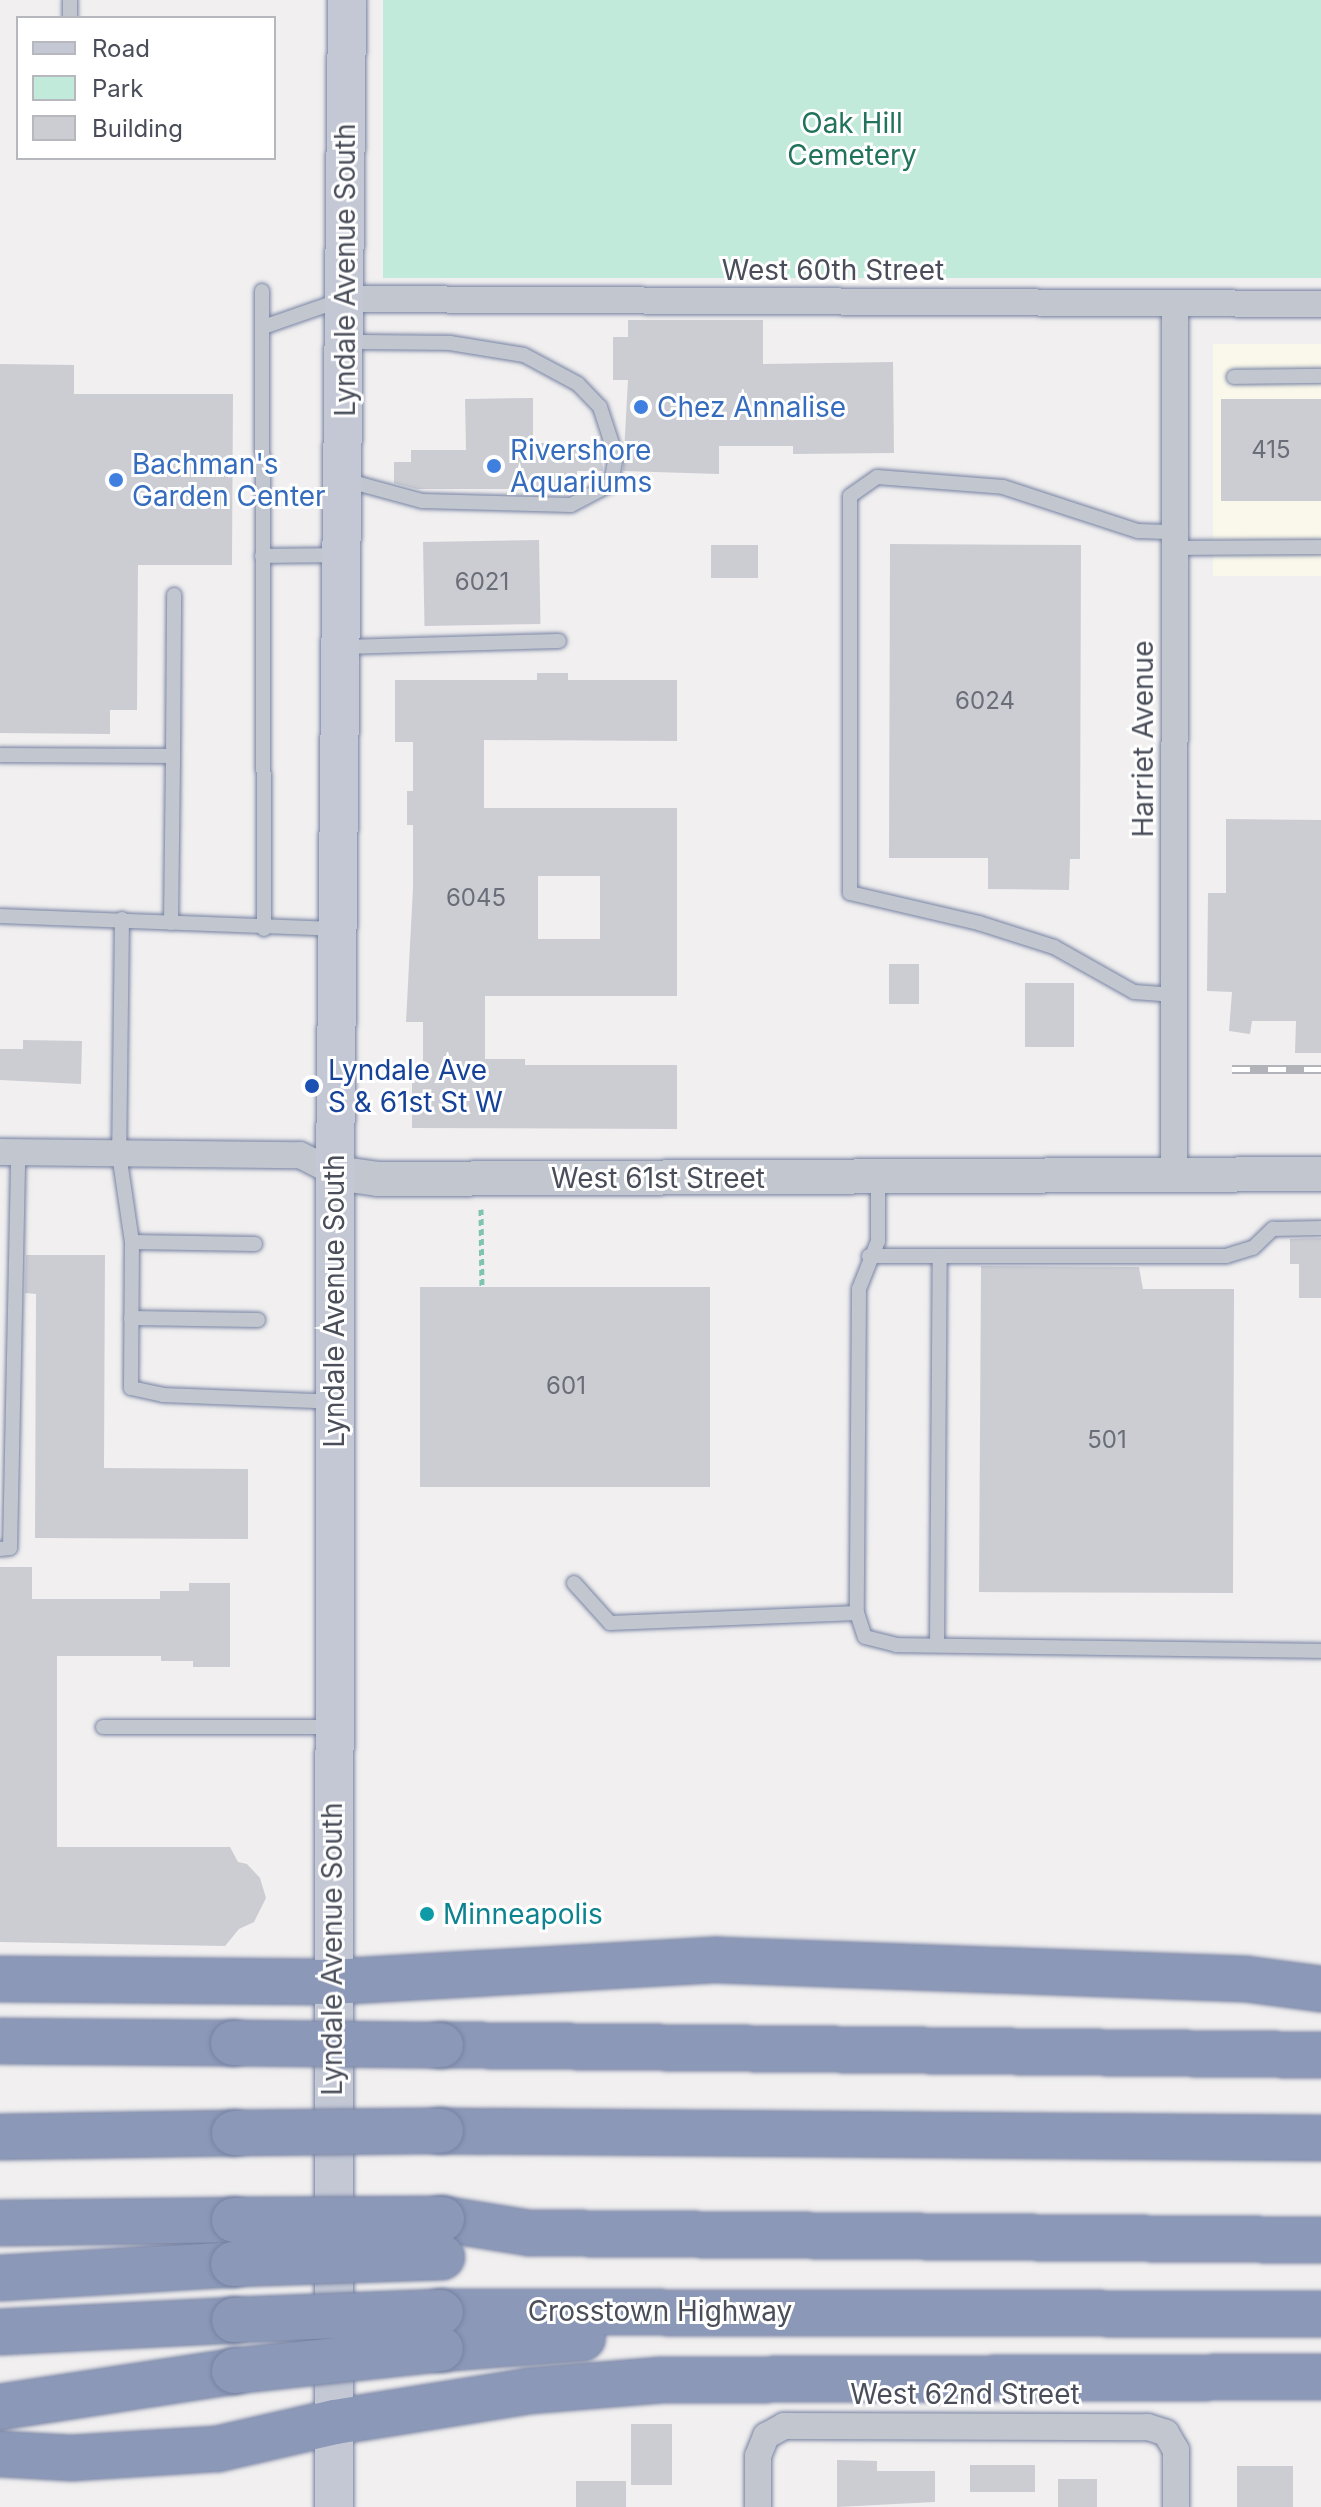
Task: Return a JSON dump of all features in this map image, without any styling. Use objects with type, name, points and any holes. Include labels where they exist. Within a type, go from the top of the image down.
[{"type":"highway","points":[[0,1979],[331,1982],[717,1960],[1246,1979],[1321,1989]]},
{"type":"highway","points":[[0,2041],[1321,2055]]},
{"type":"highway","points":[[0,2137],[441,2131],[1321,2138]]},
{"type":"highway","points":[[0,2223],[234,2220],[442,2238]]},
{"type":"highway","points":[[0,2278],[233,2264],[442,2238],[529,2233],[1321,2240]]},
{"type":"highway","name":"Crosstown Highway","points":[[0,2332],[234,2320],[441,2330],[747,2310],[1321,2314]]},
{"type":"highway","points":[[1,2407],[234,2371],[441,2330]]},
{"type":"highway","points":[[0,2454],[72,2458],[217,2449],[335,2422],[528,2391],[662,2380],[1321,2377]]},
{"type":"main road","name":"Lyndale Avenue South","points":[[334,2507],[332,1727],[347,0]]},
{"type":"street","name":"West 60th Street","points":[[346,299],[1321,304]]},
{"type":"street","name":"Harriet Avenue","points":[[1174,1175],[1175,304]]},
{"type":"street","name":"West 61st Street","points":[[9,1152],[300,1155],[335,1173],[378,1179],[1321,1174]]},
{"type":"street","name":"West 62nd Street","points":[[758,2507],[758,2456],[766,2436],[784,2426],[1148,2427],[1166,2433],[1176,2450],[1176,2507]]},
{"type":"lane","points":[[262,291],[266,326],[262,556],[264,929]]},
{"type":"lane","points":[[266,326],[346,299]]},
{"type":"lane","points":[[344,479],[422,501],[571,505],[611,484],[616,456],[600,407],[578,384],[524,355],[450,343],[345,342]]},
{"type":"lane","points":[[1234,377],[1321,376]]},
{"type":"lane","points":[[1175,995],[1134,992],[1054,947],[979,923],[850,893],[850,496],[877,477],[1003,487],[1175,540],[1321,547]]},
{"type":"lane","points":[[262,556],[343,555]]},
{"type":"lane","points":[[171,923],[174,595]]},
{"type":"lane","points":[[341,647],[559,641]]},
{"type":"lane","points":[[0,755],[173,756]]},
{"type":"lane","points":[[0,916],[122,919],[264,929],[338,929]]},
{"type":"lane","points":[[122,919],[119,1154],[132,1242],[131,1388],[163,1395],[334,1402]]},
{"type":"lane","points":[[0,1549],[10,1548],[6,1355],[9,1152]]},
{"type":"lane","points":[[878,1177],[878,1241],[869,1256],[859,1289],[857,1613],[865,1637],[937,1645],[1321,1651]]},
{"type":"lane","points":[[869,1256],[1226,1256],[1253,1248],[1273,1229],[1321,1228]]},
{"type":"lane","points":[[132,1242],[255,1244]]},
{"type":"lane","points":[[937,1645],[940,1256]]},
{"type":"lane","points":[[131,1318],[258,1320]]},
{"type":"lane","points":[[574,1583],[610,1623],[857,1613]]},
{"type":"lane","points":[[103,1727],[332,1727]]},
{"type":"path","points":[[481,1209],[482,1287]]},
{"type":"shaded area","points":[[1213,344],[1321,344],[1321,576],[1213,576]]},
{"type":"green space","name":"Oak Hill Cemetery","points":[[383,0],[1321,0],[1321,278],[383,278]]},
{"type":"building","points":[[628,320],[763,320],[763,364],[893,362],[894,453],[793,454],[793,446],[719,446],[719,474],[623,471],[628,380],[613,380],[613,337],[628,337]]},
{"type":"building","name":"Bachman's Garden Center","points":[[0,364],[74,365],[74,394],[233,394],[232,565],[138,565],[137,710],[110,710],[110,734],[0,733]]},
{"type":"building","name":"Rivershore Aquariums","points":[[533,398],[533,443],[601,443],[603,471],[577,471],[577,489],[417,489],[394,483],[394,462],[411,462],[411,450],[466,450],[465,399]]},
{"type":"building","points":[[1221,399],[1321,399],[1321,501],[1221,501]]},
{"type":"building","points":[[539,540],[540,624],[424,626],[423,542]]},
{"type":"building","points":[[890,544],[1081,545],[1080,859],[1070,859],[1069,890],[988,889],[988,858],[889,858]]},
{"type":"building","points":[[711,545],[758,545],[758,578],[711,578]]},
{"type":"building","points":[[537,673],[568,673],[568,680],[677,680],[677,741],[484,740],[484,808],[677,808],[677,996],[485,996],[485,1059],[525,1059],[525,1065],[677,1065],[677,1129],[412,1128],[412,1071],[423,1071],[423,1022],[406,1022],[413,888],[413,825],[407,825],[407,791],[413,791],[413,742],[395,742],[395,680],[537,680]],"holes":[[[538,876],[600,876],[600,939],[538,939]]]},
{"type":"building","points":[[1226,819],[1321,820],[1321,1053],[1295,1053],[1296,1021],[1252,1021],[1250,1034],[1229,1031],[1232,992],[1207,991],[1208,893],[1226,893]]},
{"type":"building","points":[[889,964],[919,964],[919,1004],[889,1004]]},
{"type":"building","points":[[1025,983],[1074,983],[1074,1047],[1025,1047]]},
{"type":"building","points":[[23,1040],[82,1041],[81,1084],[0,1080],[0,1049],[23,1049]]},
{"type":"building","points":[[1321,1238],[1321,1298],[1299,1298],[1299,1264],[1290,1264],[1290,1239]]},
{"type":"building","points":[[26,1255],[105,1255],[104,1468],[248,1469],[248,1539],[35,1538],[36,1294],[25,1293]]},
{"type":"building","points":[[981,1266],[1139,1267],[1143,1289],[1234,1289],[1233,1593],[979,1592]]},
{"type":"building","points":[[420,1287],[710,1287],[710,1487],[420,1487]]},
{"type":"building","points":[[0,1567],[32,1567],[32,1599],[160,1599],[160,1591],[189,1591],[189,1583],[230,1583],[230,1667],[193,1667],[193,1661],[161,1661],[161,1656],[57,1656],[57,1847],[230,1847],[238,1862],[247,1864],[260,1878],[266,1898],[254,1922],[239,1929],[225,1946],[0,1942]]},
{"type":"building","points":[[631,2424],[672,2424],[672,2485],[631,2485]]},
{"type":"building","points":[[837,2460],[877,2461],[877,2471],[935,2471],[935,2502],[837,2507]]},
{"type":"building","points":[[970,2465],[1035,2465],[1035,2492],[970,2492]]},
{"type":"building","points":[[1237,2466],[1293,2466],[1293,2507],[1237,2507]]},
{"type":"building","points":[[1058,2479],[1097,2479],[1097,2507],[1058,2507]]},
{"type":"building","points":[[576,2481],[626,2481],[626,2507],[576,2507]]},
{"type":"railway","points":[[1232,1069],[1321,1069]]},
{"type":"place","name":"Chez Annalise","points":[[641,407]]},
{"type":"place","name":"Rivershore Aquariums","points":[[494,466]]},
{"type":"place","name":"Bachman's Garden Center","points":[[116,480]]},
{"type":"place","name":"Lyndale Ave S & 61st St W","points":[[312,1086]]},
{"type":"place","name":"Minneapolis","points":[[427,1914]]}]
